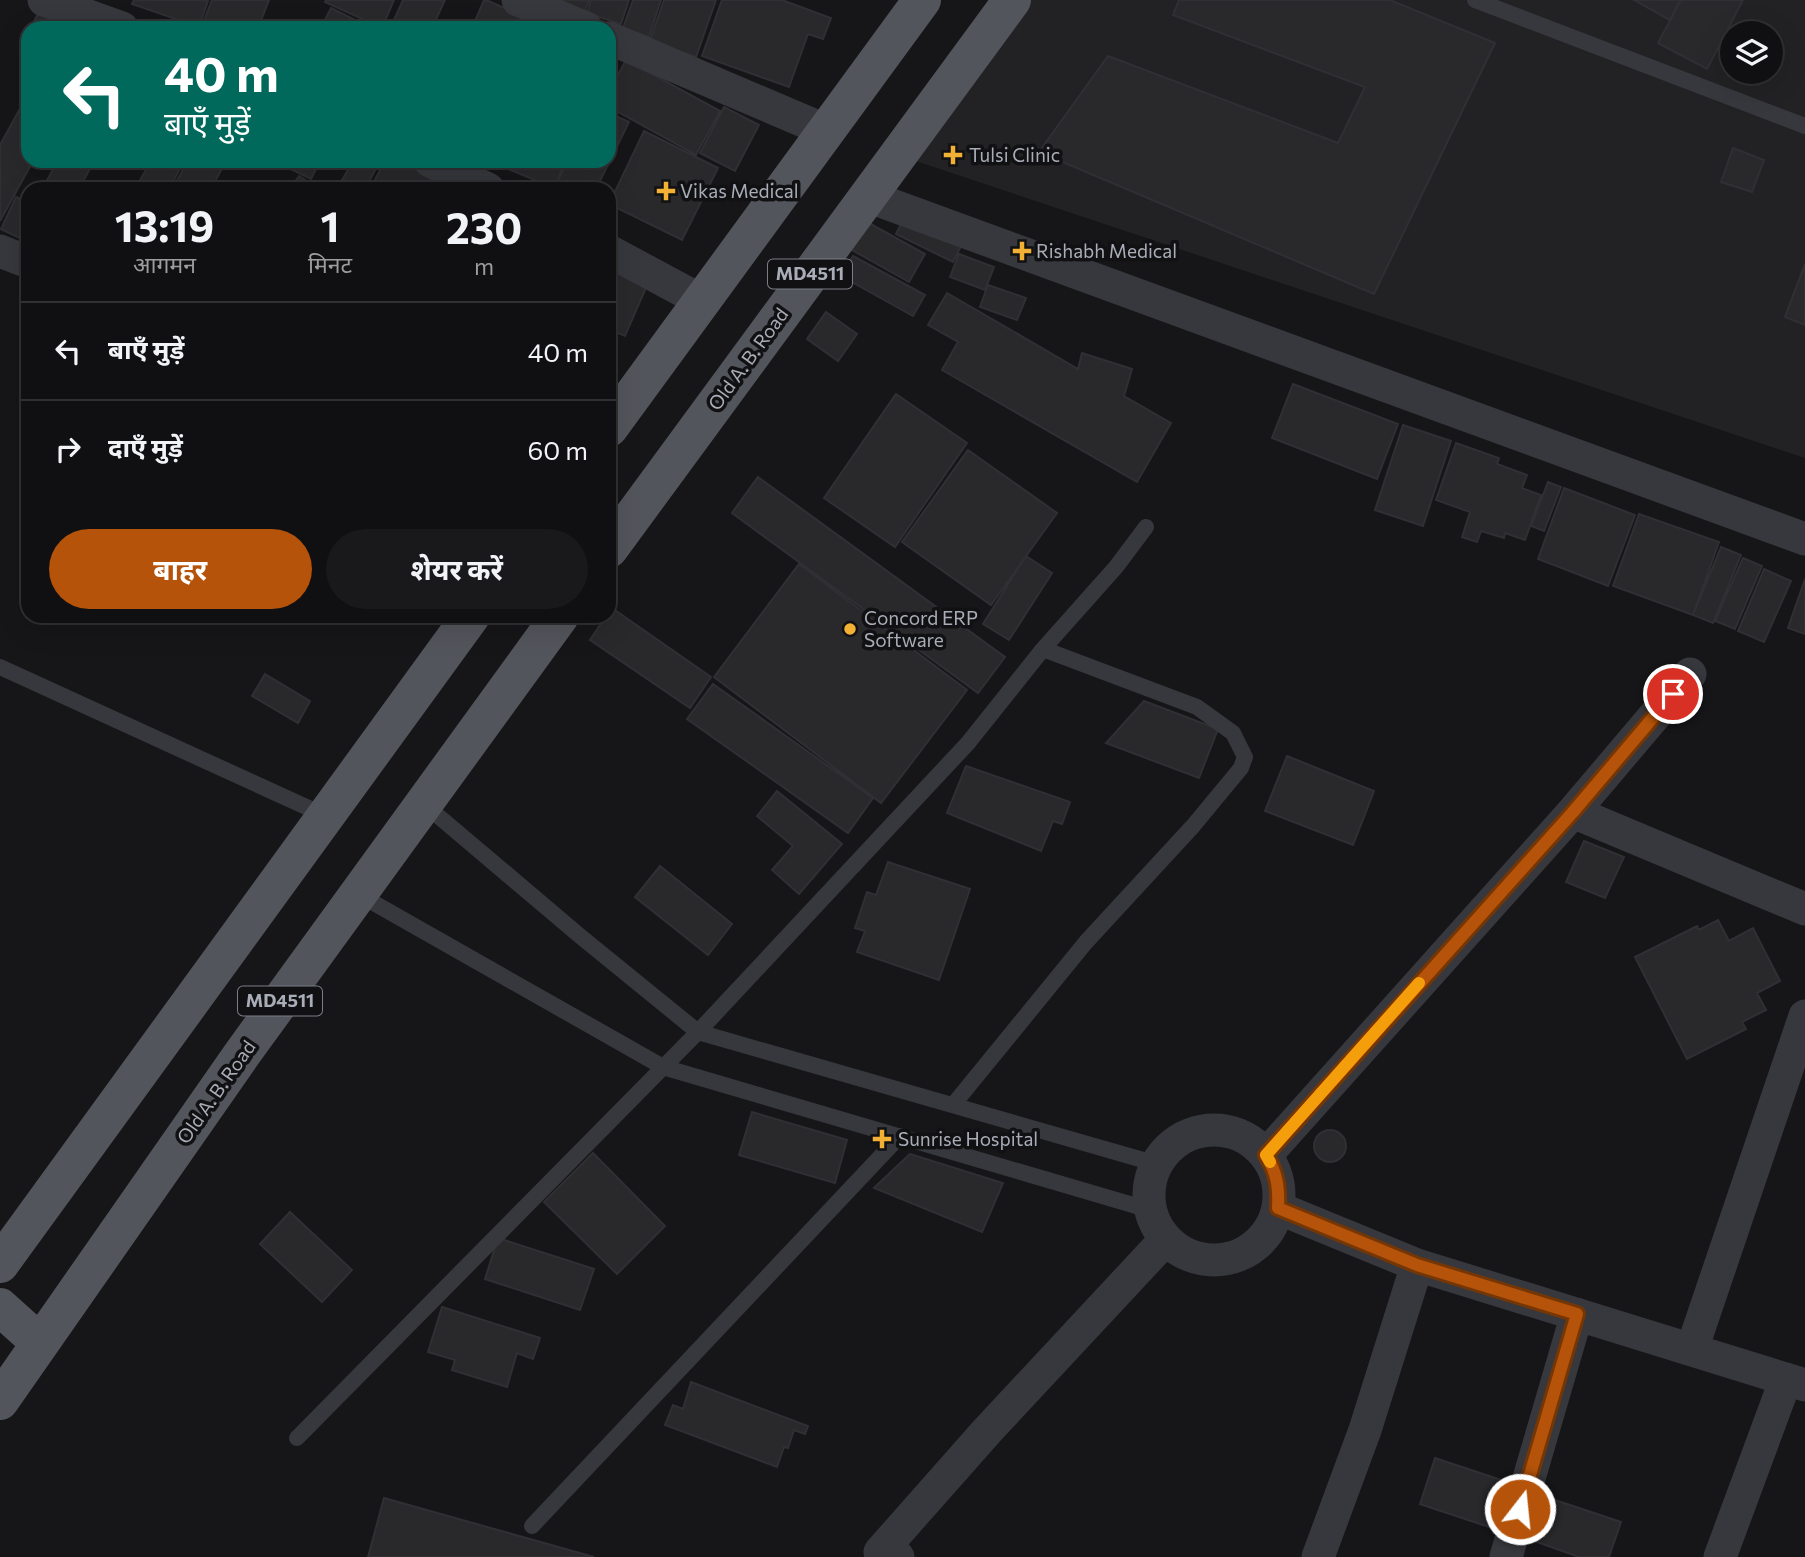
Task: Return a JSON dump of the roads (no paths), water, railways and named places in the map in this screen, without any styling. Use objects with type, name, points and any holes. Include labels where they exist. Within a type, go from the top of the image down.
[{"type":"main road","name":"MD4511","points":[[616,419],[922,0]]},
{"type":"main road","name":"Old A. B. Road","points":[[616,539],[1012,0]]},
{"type":"main road","points":[[0,1264],[466,623]]},
{"type":"main road","name":"Old A. B. Road","points":[[0,1401],[242,1054],[555,623]]},
{"type":"main road","points":[[0,1307],[40,1343]]},
{"type":"street","points":[[44,0],[102,21]]},
{"type":"street","points":[[518,0],[569,21]]},
{"type":"street","points":[[616,41],[827,131]]},
{"type":"street","points":[[444,168],[474,182]]},
{"type":"street","points":[[867,196],[1805,539]]},
{"type":"street","points":[[0,251],[21,259]]},
{"type":"street","points":[[616,255],[702,301]]},
{"type":"street","points":[[1266,1155],[1573,812],[1690,674]]},
{"type":"street","points":[[1573,812],[1805,909]]},
{"type":"street","points":[[1692,1349],[1805,1016]]},
{"type":"street","points":[[1200,1131],[1237,1133],[1253,1142],[1266,1155],[1275,1171],[1279,1190],[1273,1226],[1247,1252],[1230,1259],[1195,1257],[1179,1250],[1166,1239],[1150,1210],[1149,1186],[1157,1164],[1167,1149],[1182,1138],[1200,1131]]},
{"type":"street","points":[[1278,1208],[1417,1265],[1796,1382],[1720,1557]]},
{"type":"street","points":[[885,1555],[996,1421],[1166,1239]]},
{"type":"street","points":[[1318,1557],[1365,1430],[1417,1265]]},
{"type":"street","points":[[1506,1557],[1577,1314]]},
{"type":"lane","points":[[1475,0],[1805,126]]},
{"type":"lane","points":[[297,1438],[698,1032],[968,743],[1043,649],[1116,567],[1146,527]]},
{"type":"lane","points":[[953,1105],[1086,942],[1217,797],[1241,768],[1245,757],[1233,733],[1197,707],[1043,649]]},
{"type":"lane","points":[[0,667],[326,816]]},
{"type":"lane","points":[[424,804],[698,1032],[1157,1164]]},
{"type":"lane","points":[[358,894],[663,1067],[1150,1210]]},
{"type":"lane","points":[[532,1526],[900,1136]]},
{"type":"place","name":"Tulsi Clinic","points":[[953,155]]},
{"type":"place","name":"Vikas Medical","points":[[666,191]]},
{"type":"place","name":"Rishabh Medical","points":[[1022,251]]},
{"type":"place","name":"Concord ERP Software","points":[[850,629]]},
{"type":"place","name":"Sunrise Hospital","points":[[882,1139]]}]
